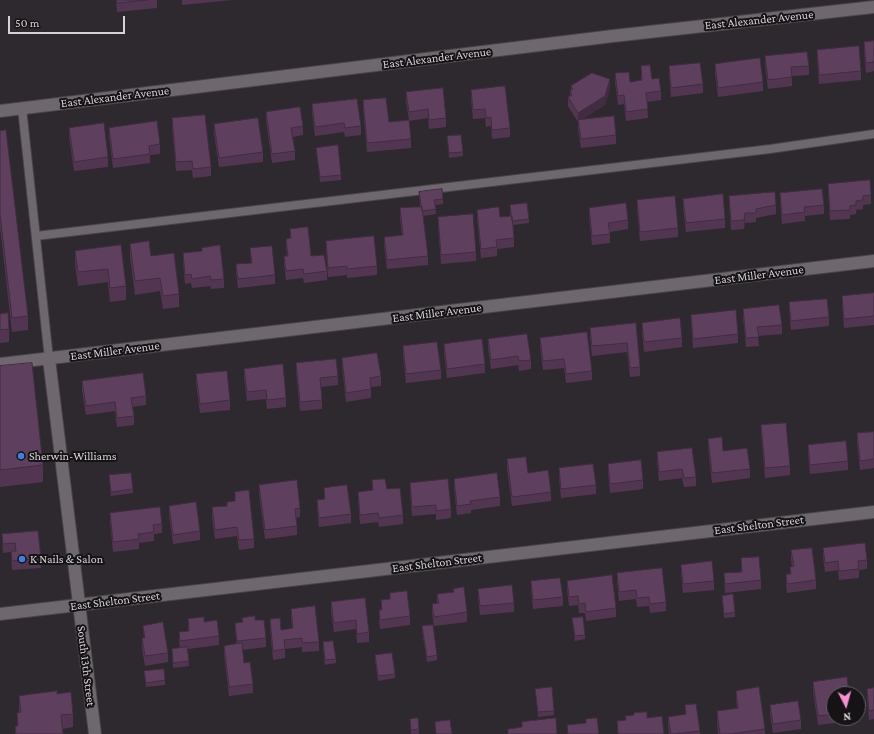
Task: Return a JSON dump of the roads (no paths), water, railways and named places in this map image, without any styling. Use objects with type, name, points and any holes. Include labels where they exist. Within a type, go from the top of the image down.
[{"type":"street","name":"East Alexander Avenue","points":[[0,110],[605,37],[874,8]]},
{"type":"street","name":"East Miller Avenue","points":[[0,364],[874,261]]},
{"type":"street","name":"South 13th Street","points":[[49,359],[95,734]]},
{"type":"street","name":"East Shelton Street","points":[[0,614],[874,512]]},
{"type":"lane","points":[[22,108],[49,359]]},
{"type":"lane","points":[[36,236],[770,149],[874,134]]},
{"type":"place","name":"Sherwin-Williams","points":[[21,456]]},
{"type":"place","name":"K Nails & Salon","points":[[22,559]]}]
